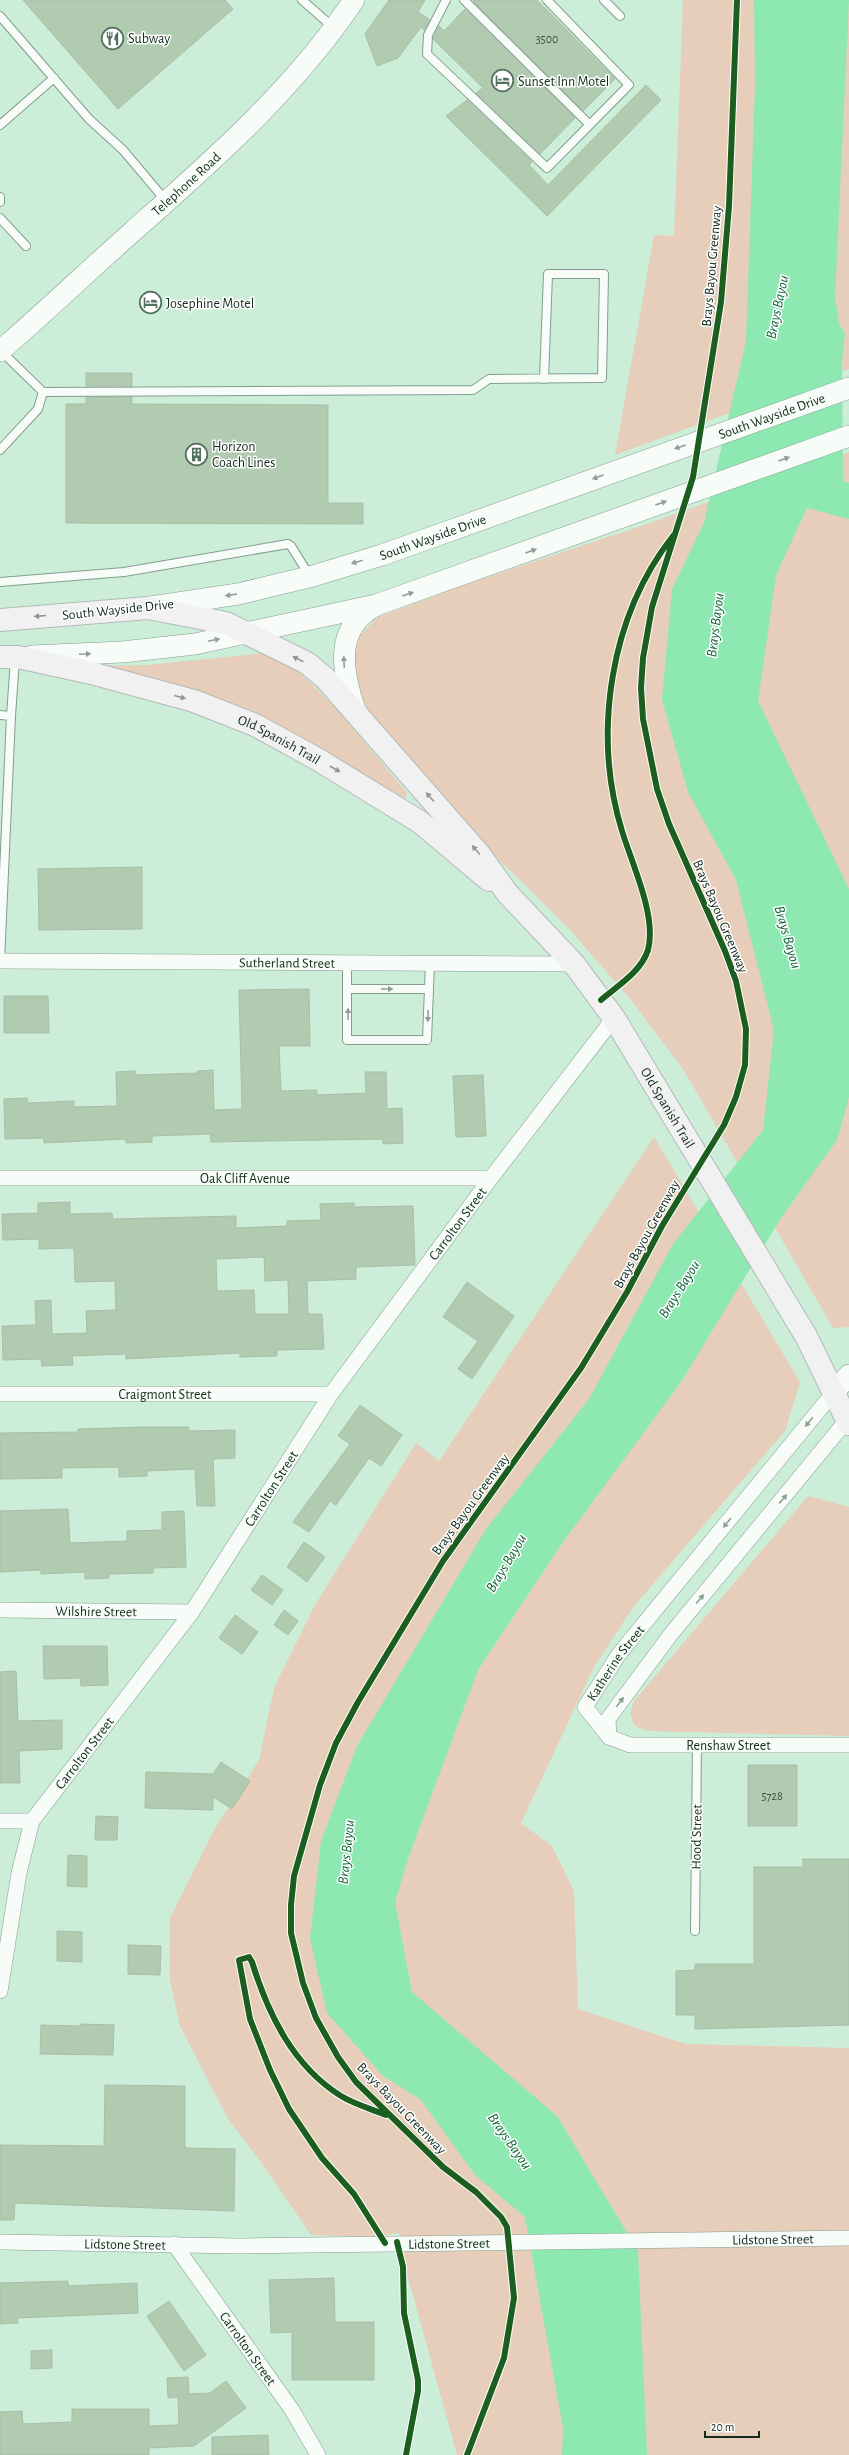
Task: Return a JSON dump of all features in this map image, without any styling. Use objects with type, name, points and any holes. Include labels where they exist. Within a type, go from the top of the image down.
[{"type":"main road","name":"Telephone Road","points":[[0,350],[167,202],[284,91],[335,28],[354,0]]},
{"type":"main road","name":"South Wayside Drive","points":[[0,620],[148,608],[238,594],[310,576],[382,555],[635,463],[849,388]]},
{"type":"main road","points":[[11,657],[122,652],[195,644],[376,605],[849,436]]},
{"type":"main road","points":[[356,713],[346,684],[343,658],[349,632],[365,611],[376,605]]},
{"type":"main road","name":"Old Spanish Trail","points":[[148,608],[226,623],[307,663],[325,678],[480,855],[507,893],[574,964],[614,1018],[666,1102],[806,1336],[848,1421]]},
{"type":"main road","name":"Old Spanish Trail","points":[[11,657],[91,674],[194,702],[255,725],[324,763],[420,822],[469,864],[507,893]]},
{"type":"main road","points":[[834,1392],[849,1375]]},
{"type":"street","name":"Sutherland Street","points":[[0,961],[574,964]]},
{"type":"street","name":"Carrolton Street","points":[[0,1991],[19,1873],[32,1821],[192,1612],[330,1394],[491,1178],[614,1018]]},
{"type":"street","name":"Oak Cliff Avenue","points":[[0,1178],[491,1178]]},
{"type":"street","name":"Katherine Street","points":[[609,1737],[585,1707],[619,1654],[834,1392]]},
{"type":"street","name":"Craigmont Street","points":[[0,1394],[330,1394]]},
{"type":"street","name":"Katherine Street","points":[[609,1737],[608,1719],[671,1634],[848,1421]]},
{"type":"street","name":"Wilshire Street","points":[[0,1610],[192,1612]]},
{"type":"street","name":"Renshaw Street","points":[[609,1737],[630,1745],[849,1745]]},
{"type":"street","points":[[0,1821],[32,1821]]},
{"type":"street","name":"Lidstone Street","points":[[0,2242],[240,2246],[421,2242],[849,2238]]},
{"type":"street","name":"Carrolton Street","points":[[174,2244],[292,2410],[318,2455]]},
{"type":"lane","points":[[302,0],[335,28]]},
{"type":"lane","points":[[446,0],[428,35],[427,54],[547,168],[629,85],[547,0]]},
{"type":"lane","points":[[464,0],[589,124]]},
{"type":"lane","points":[[604,0],[620,16]]},
{"type":"lane","points":[[0,16],[89,119],[123,150],[167,202]]},
{"type":"lane","points":[[0,125],[54,78]]},
{"type":"lane","points":[[0,196],[0,202]]},
{"type":"lane","points":[[0,218],[26,246]]},
{"type":"lane","points":[[0,350],[43,392],[473,390],[488,379],[602,378],[604,274],[548,274],[544,378]]},
{"type":"lane","points":[[0,450],[38,409],[43,392]]},
{"type":"lane","points":[[0,582],[124,572],[288,544],[292,546],[310,576]]},
{"type":"lane","points":[[0,961],[11,716],[11,657]]},
{"type":"lane","points":[[0,715],[11,716]]},
{"type":"lane","points":[[347,962],[347,1040],[427,1040],[430,963]]},
{"type":"lane","points":[[348,989],[429,989]]},
{"type":"lane","name":"Hood Street","points":[[695,1931],[697,1744]]},
{"type":"shaded area","points":[[683,0],[849,0],[849,369],[615,455],[654,235],[674,236]]},
{"type":"shaded area","points":[[849,452],[849,1327],[833,1328],[683,1069],[631,1000],[570,930],[468,829],[358,702],[350,670],[355,640],[378,617],[464,585],[644,525]]},
{"type":"shaded area","points":[[265,653],[296,669],[334,706],[408,794],[402,801],[100,666],[147,665]]},
{"type":"shaded area","points":[[654,1137],[800,1382],[785,1431],[634,1606],[594,1667],[521,1823],[552,1846],[574,1891],[578,2009],[686,2044],[849,2048],[849,2455],[457,2455],[404,2263],[399,2233],[375,2237],[311,2235],[264,2166],[228,2119],[180,2026],[170,1981],[170,1918],[214,1830],[259,1760],[274,1688],[315,1605],[416,1443],[439,1461]]},
{"type":"shaded area","points":[[808,1496],[849,1507],[849,1736],[647,1731],[635,1726],[630,1714],[634,1701]]},
{"type":"water","name":"Brays Bayou","points":[[754,0],[849,0],[835,297],[839,324],[845,333],[842,360],[843,481],[849,483],[849,519],[807,508],[776,575],[758,701],[849,889],[849,1097],[837,1140],[781,1218],[681,1382],[561,1545],[478,1670],[409,1856],[395,1902],[412,1992],[557,2116],[638,2251],[647,2455],[562,2455],[563,2428],[525,2217],[475,2175],[421,2100],[382,2075],[327,2013],[310,1939],[321,1841],[357,1746],[486,1529],[589,1399],[673,1244],[763,1130],[774,1030],[736,880],[688,792],[662,700],[672,589],[704,523],[746,341],[755,85]]},
{"type":"building","points":[[23,0],[225,0],[233,9],[118,109]]},
{"type":"building","points":[[389,0],[425,0],[418,12],[430,20],[424,30],[421,27],[398,58],[377,66],[365,34]]},
{"type":"building","name":"Sunset Inn Motel","points":[[537,0],[615,79],[583,111],[473,1]]},
{"type":"building","name":"Sunset Inn Motel","points":[[465,9],[575,118],[540,154],[476,93],[483,88],[433,39],[439,26],[444,31]]},
{"type":"building","points":[[646,85],[661,100],[547,216],[446,116],[467,100],[532,162],[529,165],[548,185]]},
{"type":"building","points":[[86,373],[132,373],[132,386],[86,386]]},
{"type":"building","name":"Horizon Coach Lines","points":[[86,397],[132,397],[132,404],[328,405],[328,503],[363,503],[363,524],[66,523],[66,404],[86,404]]},
{"type":"building","points":[[142,867],[142,929],[39,930],[38,869]]},
{"type":"building","points":[[309,989],[310,1046],[279,1046],[281,1091],[317,1090],[317,1095],[366,1093],[365,1072],[386,1072],[387,1109],[402,1108],[403,1143],[383,1144],[383,1139],[211,1142],[210,1134],[152,1136],[152,1142],[126,1143],[126,1139],[44,1143],[44,1138],[5,1139],[4,1099],[27,1098],[28,1103],[74,1101],[74,1107],[117,1106],[116,1072],[135,1071],[136,1075],[198,1073],[197,1071],[213,1070],[214,1110],[242,1109],[239,990]]},
{"type":"building","points":[[4,996],[48,996],[49,1033],[4,1033]]},
{"type":"building","points":[[483,1075],[486,1136],[456,1137],[453,1076]]},
{"type":"building","points":[[70,1202],[70,1214],[112,1213],[113,1219],[236,1216],[236,1228],[287,1226],[287,1221],[321,1220],[320,1204],[354,1203],[354,1207],[413,1206],[415,1265],[356,1267],[356,1279],[307,1281],[308,1314],[322,1314],[324,1349],[277,1350],[277,1356],[240,1357],[240,1353],[126,1359],[126,1354],[72,1356],[73,1365],[42,1366],[41,1359],[3,1360],[2,1326],[36,1325],[35,1301],[51,1300],[52,1334],[87,1333],[86,1311],[116,1310],[115,1281],[75,1282],[74,1248],[39,1249],[39,1239],[3,1240],[2,1214],[38,1213],[38,1203]],"holes":[[[264,1257],[265,1281],[288,1280],[289,1314],[255,1314],[254,1290],[217,1291],[216,1259]]]},
{"type":"building","points":[[467,1282],[514,1316],[472,1379],[458,1369],[478,1341],[443,1317]]},
{"type":"building","points":[[360,1405],[402,1435],[381,1466],[369,1458],[336,1505],[330,1501],[309,1532],[293,1522],[350,1444],[338,1436]]},
{"type":"building","points":[[189,1427],[189,1431],[235,1430],[235,1458],[213,1459],[215,1506],[197,1506],[195,1469],[147,1471],[147,1476],[119,1477],[119,1467],[62,1468],[62,1478],[0,1479],[0,1433],[78,1432],[78,1429]]},
{"type":"building","points":[[68,1509],[70,1543],[127,1541],[127,1531],[162,1530],[162,1512],[184,1511],[186,1567],[153,1568],[153,1573],[109,1574],[109,1578],[85,1579],[85,1572],[41,1574],[41,1570],[0,1572],[0,1511]]},
{"type":"building","points":[[304,1542],[325,1557],[307,1582],[287,1567]]},
{"type":"building","points":[[262,1575],[283,1590],[272,1605],[251,1590]]},
{"type":"building","points":[[284,1610],[298,1621],[288,1635],[274,1625]]},
{"type":"building","points":[[235,1615],[258,1632],[242,1654],[219,1638]]},
{"type":"building","points":[[43,1646],[107,1646],[108,1685],[81,1686],[80,1678],[44,1679]]},
{"type":"building","points":[[16,1671],[18,1721],[62,1720],[62,1749],[19,1751],[20,1783],[0,1783],[0,1672]]},
{"type":"building","points":[[221,1762],[250,1781],[232,1809],[213,1797],[213,1810],[145,1808],[146,1772],[213,1774]]},
{"type":"building","points":[[748,1765],[797,1765],[797,1826],[748,1826]]},
{"type":"building","points":[[96,1816],[118,1817],[117,1840],[95,1840]]},
{"type":"building","points":[[68,1855],[87,1856],[87,1887],[67,1886]]},
{"type":"building","points":[[803,1859],[849,1859],[849,2025],[695,2029],[695,2015],[676,2015],[676,1971],[695,1970],[695,1964],[754,1964],[754,1867],[803,1867]]},
{"type":"building","points":[[57,1931],[82,1932],[82,1962],[57,1961]]},
{"type":"building","points":[[128,1945],[161,1946],[160,1975],[128,1974]]},
{"type":"building","points":[[80,2024],[114,2025],[113,2055],[40,2054],[41,2025],[80,2026]]},
{"type":"building","points":[[105,2085],[185,2086],[185,2148],[235,2149],[234,2211],[15,2203],[14,2220],[0,2220],[0,2145],[104,2146]]},
{"type":"building","points":[[334,2278],[335,2322],[374,2322],[374,2380],[292,2380],[292,2332],[271,2333],[269,2280]]},
{"type":"building","points":[[68,2281],[68,2286],[137,2283],[138,2313],[17,2318],[18,2323],[0,2324],[0,2283]]},
{"type":"building","points":[[169,2301],[206,2355],[184,2371],[147,2316]]},
{"type":"building","points":[[52,2350],[52,2368],[31,2369],[31,2351]]},
{"type":"building","points":[[188,2377],[189,2394],[210,2393],[226,2381],[246,2408],[194,2446],[149,2448],[149,2455],[0,2455],[0,2412],[22,2411],[23,2424],[72,2422],[72,2409],[149,2409],[149,2426],[179,2425],[178,2397],[168,2398],[167,2378]]},
{"type":"building","points":[[268,2435],[269,2455],[212,2455],[212,2437]]},
{"type":"cycle path","name":"Brays Bayou Greenway","points":[[467,2455],[504,2358],[514,2298],[507,2227],[501,2217],[476,2192],[443,2167],[356,2082],[338,2057],[316,2018],[303,1983],[291,1933],[291,1905],[294,1876],[320,1785],[336,1743],[358,1702],[443,1561],[581,1368],[627,1292],[662,1226],[724,1125],[736,1097],[745,1065],[746,1029],[736,981],[725,951],[669,824],[657,789],[643,719],[641,688],[643,658],[652,607],[693,477],[721,302],[729,206],[737,0]]},
{"type":"cycle path","points":[[601,1000],[634,972],[645,958],[648,950],[650,936],[646,906],[622,831],[613,793],[608,755],[608,716],[613,677],[621,639],[634,602],[651,568],[673,536]]},
{"type":"cycle path","points":[[385,2243],[354,2194],[322,2158],[289,2109],[270,2070],[250,2019],[239,1960],[249,1957],[266,2001],[284,2037],[309,2070],[324,2084],[346,2099],[386,2115]]},
{"type":"cycle path","points":[[397,2242],[403,2267],[404,2313],[418,2380],[418,2391],[406,2455]]},
{"type":"place","name":"Subway","points":[[113,38]]},
{"type":"place","name":"Sunset Inn Motel","points":[[503,81]]},
{"type":"place","name":"Josephine Motel","points":[[151,303]]},
{"type":"place","name":"Horizon Coach Lines","points":[[197,454]]}]
